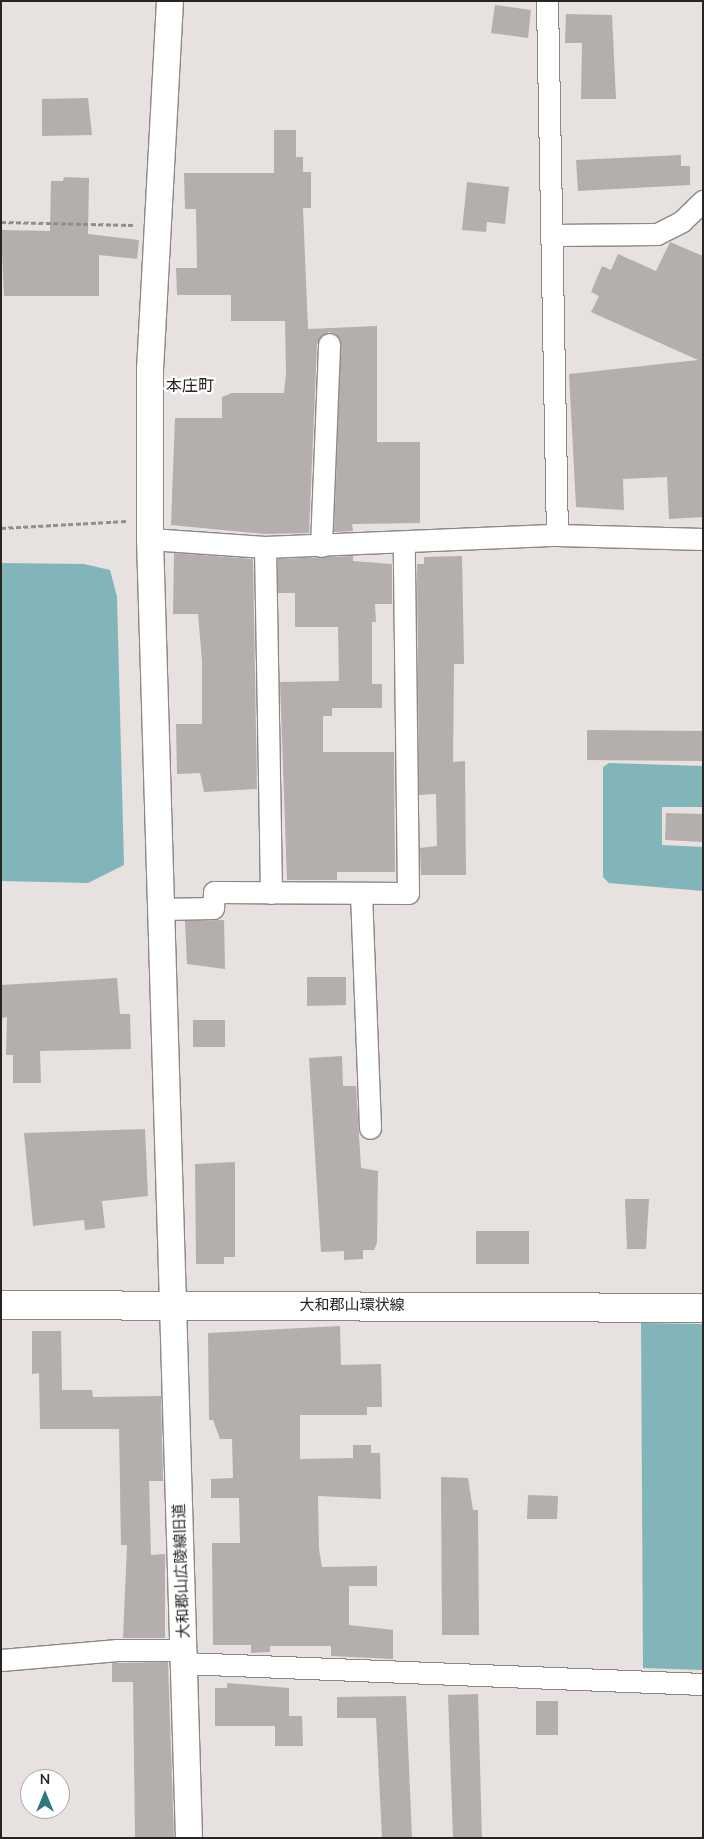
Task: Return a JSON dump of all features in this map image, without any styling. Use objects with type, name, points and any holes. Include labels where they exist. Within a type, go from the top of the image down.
[{"type":"main road","name":"大和郡山環状線","points":[[1,1305],[174,1304],[703,1308]]},
{"type":"street","name":"大和郡山広陵線旧道","points":[[170,1],[150,368],[150,530],[189,1838]]},
{"type":"street","points":[[548,1],[557,535]]},
{"type":"street","points":[[552,235],[657,234],[682,222],[703,201]]},
{"type":"street","points":[[321,546],[329,344]]},
{"type":"street","points":[[150,530],[265,547],[404,544],[557,535],[703,539]]},
{"type":"street","points":[[162,909],[213,908],[214,892],[408,893],[404,544]]},
{"type":"street","points":[[265,547],[272,893]]},
{"type":"street","points":[[361,893],[370,1128]]},
{"type":"street","points":[[1,1660],[118,1650],[184,1657],[703,1684]]},
{"type":"path","points":[[1,222],[59,220],[158,226]]},
{"type":"path","points":[[1,528],[150,530]]},
{"type":"water","points":[[1,563],[84,564],[110,570],[117,597],[124,865],[88,883],[1,881]]},
{"type":"water","points":[[609,763],[703,766],[703,807],[662,807],[662,845],[703,847],[703,891],[609,883],[603,877],[603,767]]},
{"type":"water","points":[[641,1323],[703,1324],[703,1670],[643,1668]]},
{"type":"building","points":[[495,5],[531,10],[528,38],[491,33]]},
{"type":"building","points":[[566,14],[612,15],[616,99],[581,99],[582,43],[565,43]]},
{"type":"building","points":[[88,98],[92,135],[42,136],[42,99]]},
{"type":"building","points":[[274,130],[296,130],[296,157],[303,157],[303,172],[311,172],[311,208],[303,208],[308,329],[377,326],[377,442],[420,442],[420,523],[352,524],[353,531],[334,532],[341,344],[336,334],[329,332],[317,344],[309,533],[265,534],[171,525],[175,418],[222,418],[222,397],[232,393],[284,393],[286,373],[285,321],[231,321],[231,295],[177,295],[176,268],[197,268],[196,209],[185,209],[184,173],[274,173]]},
{"type":"building","points":[[681,155],[681,166],[690,166],[690,185],[578,191],[576,160]]},
{"type":"building","points":[[64,177],[89,178],[88,234],[139,240],[137,259],[99,255],[99,296],[4,296],[1,230],[50,231],[51,181],[63,181]]},
{"type":"building","points":[[467,182],[509,187],[505,224],[487,222],[486,232],[462,230]]},
{"type":"building","points":[[670,242],[703,256],[703,517],[669,519],[667,477],[623,479],[624,510],[576,507],[569,374],[698,360],[591,312],[599,296],[591,292],[602,266],[611,270],[618,254],[656,271]]},
{"type":"building","points":[[174,553],[253,559],[257,789],[204,792],[200,773],[177,774],[176,724],[202,724],[202,661],[198,614],[173,614]]},
{"type":"building","points":[[353,556],[353,561],[392,564],[392,604],[375,604],[376,622],[372,622],[372,684],[382,684],[382,708],[332,708],[332,716],[323,716],[323,752],[394,752],[395,872],[337,872],[337,880],[287,880],[280,682],[339,681],[338,627],[295,627],[295,593],[278,593],[278,559]]},
{"type":"building","points":[[462,556],[464,664],[454,664],[453,762],[465,761],[466,875],[421,875],[420,848],[437,846],[436,794],[419,795],[417,564],[424,564],[424,557]]},
{"type":"building","points":[[587,730],[703,731],[703,761],[587,760]]},
{"type":"building","points":[[666,813],[703,814],[703,842],[665,840]]},
{"type":"building","points":[[224,920],[225,969],[187,964],[185,921]]},
{"type":"building","points":[[307,977],[346,977],[346,1005],[307,1006]]},
{"type":"building","points":[[117,978],[120,1014],[130,1014],[131,1049],[40,1051],[41,1083],[13,1083],[13,1055],[6,1055],[7,1017],[1,1018],[1,985]]},
{"type":"building","points":[[193,1020],[225,1020],[225,1047],[193,1047]]},
{"type":"building","points":[[342,1056],[343,1086],[356,1086],[361,1168],[378,1171],[377,1243],[374,1250],[363,1250],[363,1259],[344,1260],[344,1251],[321,1252],[309,1058]]},
{"type":"building","points":[[145,1129],[148,1196],[102,1201],[105,1228],[85,1230],[84,1220],[33,1226],[24,1133]]},
{"type":"building","points":[[235,1162],[235,1257],[224,1257],[224,1264],[196,1264],[195,1164]]},
{"type":"building","points":[[625,1199],[649,1199],[646,1249],[627,1249]]},
{"type":"building","points":[[476,1231],[529,1231],[529,1264],[476,1264]]},
{"type":"building","points":[[340,1326],[341,1365],[381,1364],[382,1407],[367,1407],[367,1415],[300,1415],[300,1459],[353,1458],[353,1445],[371,1445],[371,1453],[380,1453],[381,1499],[318,1496],[319,1549],[322,1567],[377,1566],[377,1586],[349,1586],[349,1625],[393,1630],[393,1659],[331,1656],[331,1646],[270,1646],[270,1652],[251,1653],[251,1645],[213,1645],[212,1543],[240,1543],[239,1498],[211,1498],[211,1479],[233,1478],[232,1439],[220,1439],[213,1420],[209,1420],[208,1333]]},
{"type":"building","points":[[32,1331],[61,1331],[62,1390],[92,1390],[93,1397],[161,1396],[163,1481],[149,1481],[151,1555],[165,1554],[165,1638],[123,1638],[127,1545],[121,1545],[119,1429],[40,1429],[39,1373],[32,1374]]},
{"type":"building","points":[[441,1477],[468,1478],[473,1510],[478,1510],[479,1635],[442,1635]]},
{"type":"building","points":[[528,1495],[558,1496],[557,1519],[527,1519]]},
{"type":"building","points":[[168,1662],[174,1838],[135,1838],[133,1682],[112,1682],[112,1663]]},
{"type":"building","points":[[227,1683],[289,1688],[289,1716],[302,1716],[303,1746],[275,1746],[275,1726],[215,1726],[215,1688],[227,1688]]},
{"type":"building","points":[[478,1694],[482,1838],[453,1838],[448,1695]]},
{"type":"building","points":[[406,1696],[412,1838],[382,1838],[376,1718],[337,1718],[337,1697]]},
{"type":"building","points":[[536,1701],[558,1701],[558,1735],[536,1735]]},
{"type":"district","name":"本庄町","points":[[190,386]]}]
